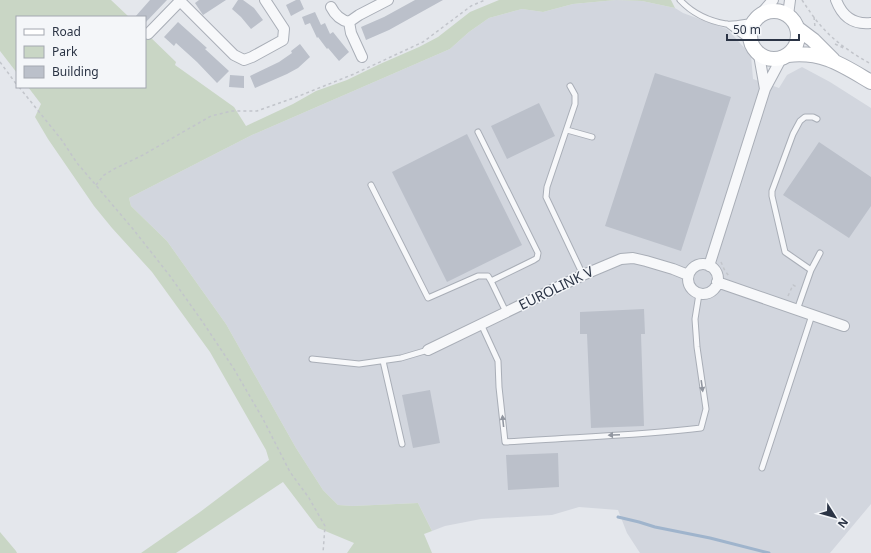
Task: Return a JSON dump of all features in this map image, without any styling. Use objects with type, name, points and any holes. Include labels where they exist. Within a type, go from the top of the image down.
[{"type":"street","points":[[148,34],[180,1],[234,55],[244,60],[283,40],[284,29],[264,0]]},
{"type":"street","points":[[349,22],[388,0]]},
{"type":"street","points":[[773,0],[757,18],[751,28],[751,42],[759,55],[773,60],[801,54],[833,60]]},
{"type":"street","points":[[788,15],[790,0]]},
{"type":"street","points":[[836,0],[842,13],[847,18],[858,23],[871,23]]},
{"type":"street","points":[[330,7],[335,14],[344,21],[349,22]]},
{"type":"street","points":[[757,18],[766,12],[773,11],[788,15],[792,18],[798,28],[813,40],[833,60],[871,82]]},
{"type":"street","points":[[349,22],[351,33],[362,57]]},
{"type":"street","points":[[709,266],[765,89],[784,57],[793,50],[797,43],[798,28]]},
{"type":"street","points":[[759,55],[765,89]]},
{"type":"street","name":"EUROLINK V","points":[[428,350],[583,275],[621,259],[633,258],[673,269],[688,275]]},
{"type":"street","points":[[699,265],[709,266],[716,272],[717,282],[713,290],[704,294],[699,294],[691,289],[688,275],[691,270],[699,265]]},
{"type":"street","points":[[717,282],[844,326]]},
{"type":"lane","points":[[680,0],[686,7],[705,18],[727,24],[751,42]]},
{"type":"lane","points":[[727,24],[757,18]]},
{"type":"lane","points":[[570,86],[576,100],[547,188],[546,197],[583,275]]},
{"type":"lane","points":[[811,270],[786,252],[772,191],[797,126],[805,117],[813,117],[817,119]]},
{"type":"lane","points":[[567,130],[592,137]]},
{"type":"lane","points":[[478,132],[538,253],[537,258],[534,260],[491,281]]},
{"type":"lane","points":[[371,185],[428,298],[478,276],[488,276],[506,312]]},
{"type":"lane","points":[[797,310],[811,270],[820,253]]},
{"type":"lane","points":[[481,324],[498,361],[499,387],[505,442],[579,436],[654,433],[701,428],[706,409],[697,347],[695,319],[699,294]]},
{"type":"lane","points":[[762,468],[812,315]]},
{"type":"lane","points":[[312,359],[359,364],[401,358],[428,350]]},
{"type":"lane","points":[[383,361],[402,444]]},
{"type":"path","points":[[96,185],[104,175],[114,169],[144,155],[211,116],[232,111],[257,112],[354,74],[423,42],[471,6],[485,0]]},
{"type":"path","points":[[802,0],[821,26],[836,40],[854,54],[871,64]]},
{"type":"path","points":[[0,62],[16,83]]},
{"type":"path","points":[[20,88],[61,138],[77,163],[133,229],[170,276],[234,369],[263,419],[290,472],[309,498],[325,526],[323,553]]},
{"type":"shaded area","points":[[616,0],[642,1],[675,8],[683,13],[727,29],[751,55],[753,79],[779,88],[787,75],[802,67],[830,82],[871,108],[871,504],[830,553],[640,553],[627,533],[618,510],[579,507],[552,515],[481,519],[445,526],[432,531],[418,503],[353,506],[338,505],[323,490],[296,448],[226,324],[167,241],[131,206],[129,198],[252,135],[450,49],[469,32],[489,18],[522,9],[543,12],[573,4]]},
{"type":"green space","points":[[0,0],[111,0],[128,16],[16,16],[16,72],[0,51]]},
{"type":"green space","points":[[499,0],[616,0],[573,4],[543,12],[522,9],[489,18],[469,32],[450,49],[252,135],[129,198],[131,206],[167,241],[226,324],[296,448],[323,490],[338,505],[353,506],[418,503],[432,531],[424,534],[432,553],[347,553],[354,543],[318,528],[283,482],[176,553],[141,553],[200,512],[269,460],[266,450],[210,352],[152,272],[94,206],[48,139],[35,117],[41,104],[29,88],[146,88],[146,33],[176,62],[175,65],[234,107],[246,126],[293,104],[316,91],[347,80],[419,47],[438,37],[470,12]]},
{"type":"green space","points":[[616,0],[671,0],[675,8],[642,1]]},
{"type":"green space","points":[[0,532],[16,551],[17,553],[0,553]]},
{"type":"building","points":[[150,0],[167,0],[146,22],[146,16],[136,16]]},
{"type":"building","points":[[199,0],[226,0],[203,15],[195,3]]},
{"type":"building","points":[[238,0],[243,0],[254,8],[263,20],[251,29],[232,9]]},
{"type":"building","points":[[296,0],[300,0],[304,9],[291,16],[286,5]]},
{"type":"building","points":[[415,0],[443,0],[389,30],[366,40],[361,27],[384,17]]},
{"type":"building","points":[[315,12],[321,25],[325,23],[330,34],[333,32],[349,52],[339,61],[318,37],[317,38],[310,23],[305,25],[302,17]]},
{"type":"building","points":[[178,22],[207,48],[205,49],[229,71],[217,83],[176,43],[174,46],[164,37]]},
{"type":"building","points":[[300,44],[310,57],[298,68],[255,88],[250,76],[279,62],[292,53],[291,51]]},
{"type":"building","points":[[655,73],[731,97],[681,251],[605,226]]},
{"type":"building","points":[[230,75],[244,76],[244,88],[229,87]]},
{"type":"building","points":[[539,103],[555,136],[507,159],[491,126]]},
{"type":"building","points":[[467,134],[522,245],[447,282],[392,172]]},
{"type":"building","points":[[819,142],[871,177],[871,206],[849,238],[783,195]]},
{"type":"building","points":[[644,309],[645,334],[641,334],[644,426],[591,428],[587,334],[580,334],[580,312]]},
{"type":"building","points":[[430,390],[440,443],[413,448],[402,395]]},
{"type":"building","points":[[558,453],[559,487],[508,490],[506,455]]},
{"type":"waterway","points":[[618,517],[769,553]]}]
